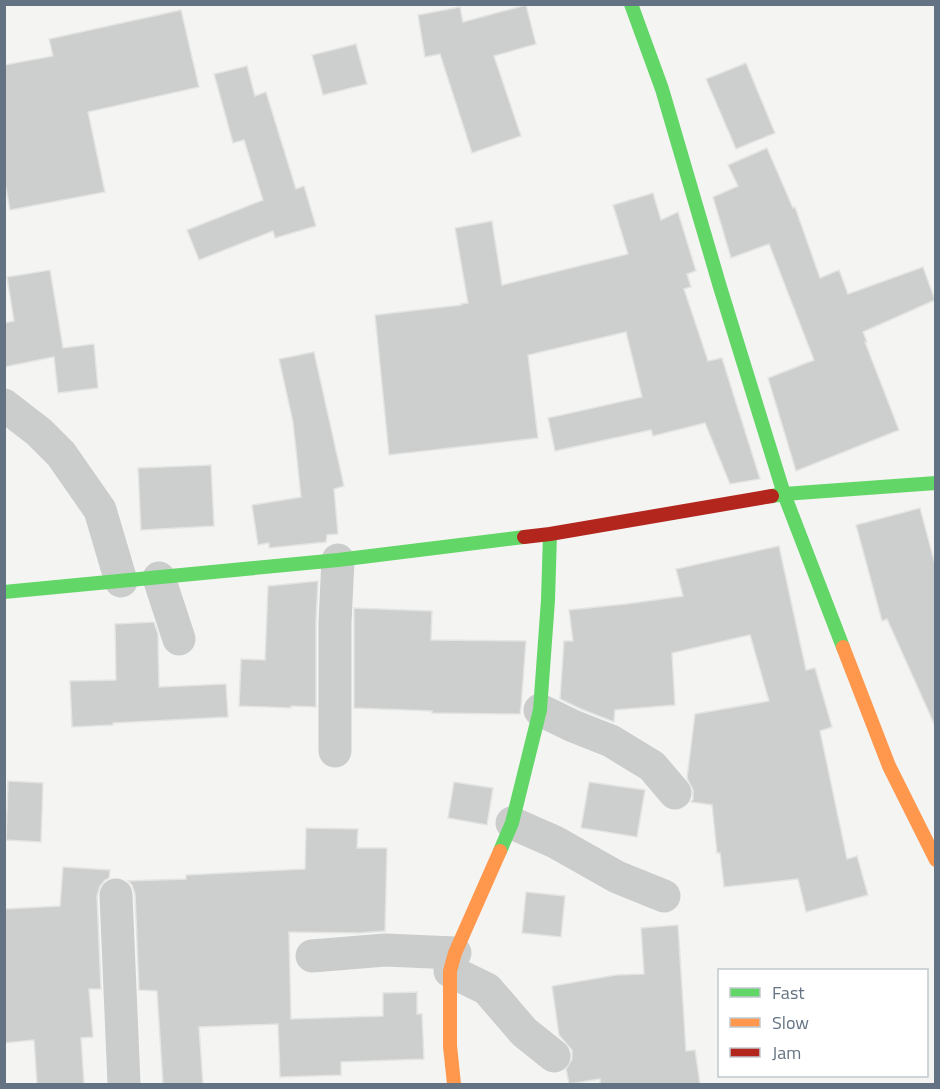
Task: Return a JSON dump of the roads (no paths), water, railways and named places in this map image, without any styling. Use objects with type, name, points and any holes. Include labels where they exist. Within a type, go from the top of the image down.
[{"type":"street","points":[[631,4],[662,89],[723,298],[784,494],[889,766],[936,860]]},
{"type":"street","points":[[4,405],[39,432],[61,454],[100,510],[122,581]]},
{"type":"street","points":[[4,592],[338,560],[549,534],[784,494],[936,483]]},
{"type":"street","points":[[454,1084],[450,1046],[453,962],[512,823],[540,710],[548,600],[549,534]]},
{"type":"street","points":[[336,751],[338,560]]},
{"type":"street","points":[[159,578],[179,639]]},
{"type":"street","points":[[540,710],[611,741],[652,766],[675,793]]},
{"type":"street","points":[[512,823],[555,843],[617,877],[664,896]]},
{"type":"street","points":[[116,895],[124,1084]]},
{"type":"street","points":[[312,956],[385,950],[453,962],[487,988],[524,1032],[554,1056]]}]
